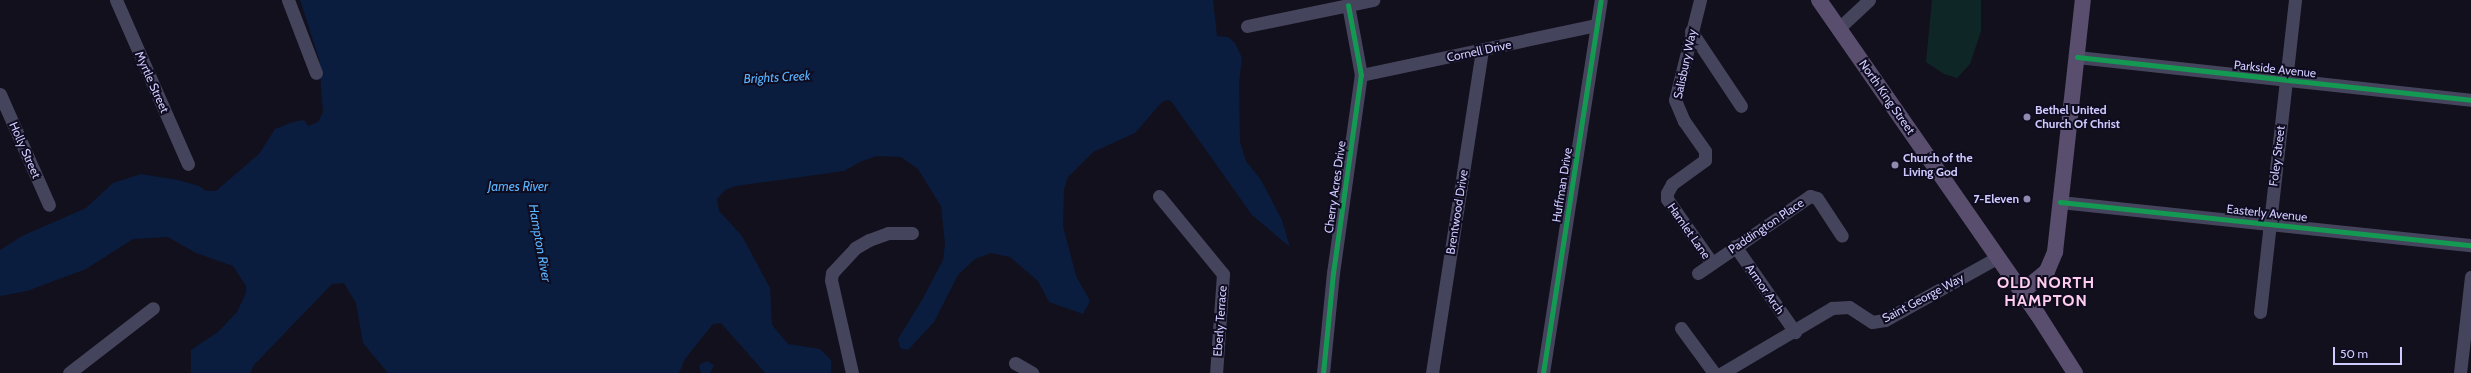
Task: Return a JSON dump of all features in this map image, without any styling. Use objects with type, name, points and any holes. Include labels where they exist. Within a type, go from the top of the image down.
[{"type":"main road","name":"North King Street","points":[[1819,0],[1998,257],[2075,373]]},
{"type":"main road","points":[[2022,292],[2041,277],[2051,262],[2057,241],[2060,202],[2083,0]]},
{"type":"street","name":"Myrtle Street","points":[[116,0],[188,164]]},
{"type":"street","points":[[288,0],[316,73]]},
{"type":"street","points":[[1247,26],[1373,0]]},
{"type":"street","name":"Huffman Drive","points":[[1543,373],[1601,0]]},
{"type":"street","name":"Salisbury Way","points":[[1667,199],[1672,184],[1705,160],[1705,151],[1681,116],[1675,100],[1691,31],[1700,0]]},
{"type":"street","points":[[1839,28],[1869,0]]},
{"type":"street","name":"Foley Street","points":[[2260,312],[2268,222],[2295,0]]},
{"type":"street","name":"Cherry Acres Drive","points":[[1323,373],[1333,273],[1361,75],[1348,5]]},
{"type":"street","name":"Cornell Drive","points":[[1361,75],[1482,51],[1597,25]]},
{"type":"street","points":[[1691,31],[1741,106]]},
{"type":"street","name":"Brentwood Drive","points":[[1432,373],[1482,51]]},
{"type":"street","name":"Parkside Avenue","points":[[2077,57],[2471,100]]},
{"type":"street","name":"Holly Street","points":[[0,94],[49,206]]},
{"type":"street","name":"Eberly Terrace","points":[[1159,196],[1223,274],[1216,373]]},
{"type":"street","name":"Paddington Place","points":[[1698,273],[1735,246],[1810,196],[1817,198],[1842,236]]},
{"type":"street","name":"Hamlet Lane","points":[[1667,199],[1712,263]]},
{"type":"street","name":"Easterly Avenue","points":[[2060,202],[2268,222],[2471,245]]},
{"type":"street","points":[[852,373],[831,280],[832,273],[855,248],[870,240],[888,233],[912,233]]},
{"type":"street","name":"Armor Arch","points":[[1735,246],[1795,332]]},
{"type":"street","name":"Saint George Way","points":[[1722,373],[1795,332],[1832,308],[1840,306],[1849,307],[1872,322],[1885,320],[1998,257]]},
{"type":"street","points":[[2460,373],[2471,277]]},
{"type":"street","points":[[69,373],[153,308]]},
{"type":"street","points":[[1681,328],[1714,373]]},
{"type":"street","points":[[1014,363],[1032,373]]},
{"type":"green space","points":[[1932,0],[1981,0],[1981,31],[1970,64],[1957,78],[1944,74],[1926,62]]},
{"type":"water","name":"James River","points":[[300,0],[1213,0],[1217,36],[1228,37],[1235,43],[1242,58],[1239,82],[1240,142],[1246,161],[1261,180],[1282,220],[1290,247],[1252,215],[1171,101],[1167,100],[1162,102],[1135,133],[1093,152],[1068,177],[1064,189],[1063,226],[1076,276],[1090,301],[1083,314],[1049,302],[1038,281],[1010,257],[991,253],[975,259],[958,275],[934,322],[908,350],[900,348],[898,339],[922,300],[943,260],[945,244],[941,206],[918,169],[901,157],[877,156],[862,161],[844,171],[736,186],[725,190],[717,199],[719,211],[742,236],[770,288],[772,325],[788,344],[820,349],[831,360],[831,373],[765,373],[721,323],[713,324],[685,359],[679,373],[388,373],[363,343],[356,303],[344,283],[332,284],[254,365],[250,373],[191,373],[191,350],[218,332],[237,312],[246,293],[246,286],[233,266],[196,253],[168,237],[133,239],[86,269],[27,291],[0,296],[0,250],[22,236],[86,208],[113,183],[141,174],[178,180],[199,186],[206,191],[216,191],[259,154],[275,129],[293,122],[304,120],[308,126],[318,122],[323,112],[319,59]]},
{"type":"water","points":[[707,361],[714,365],[710,373],[701,373],[699,365]]},
{"type":"cycle path","points":[[1543,373],[1601,0]]},
{"type":"cycle path","points":[[1323,373],[1333,273],[1361,75],[1348,5]]},
{"type":"cycle path","points":[[2077,57],[2471,100]]},
{"type":"cycle path","points":[[2060,202],[2471,245]]},
{"type":"place","name":"Bethel United Church Of Christ","points":[[2027,117]]},
{"type":"place","name":"Church of the Living God","points":[[1895,165]]},
{"type":"place","name":"7-Eleven","points":[[2027,199]]},
{"type":"district","name":"OLD NORTH HAMPTON","points":[[2046,292]]},
{"type":"water label","name":"Brights Creek","points":[[777,77]]},
{"type":"water label","name":"Hampton River","points":[[540,243]]}]
